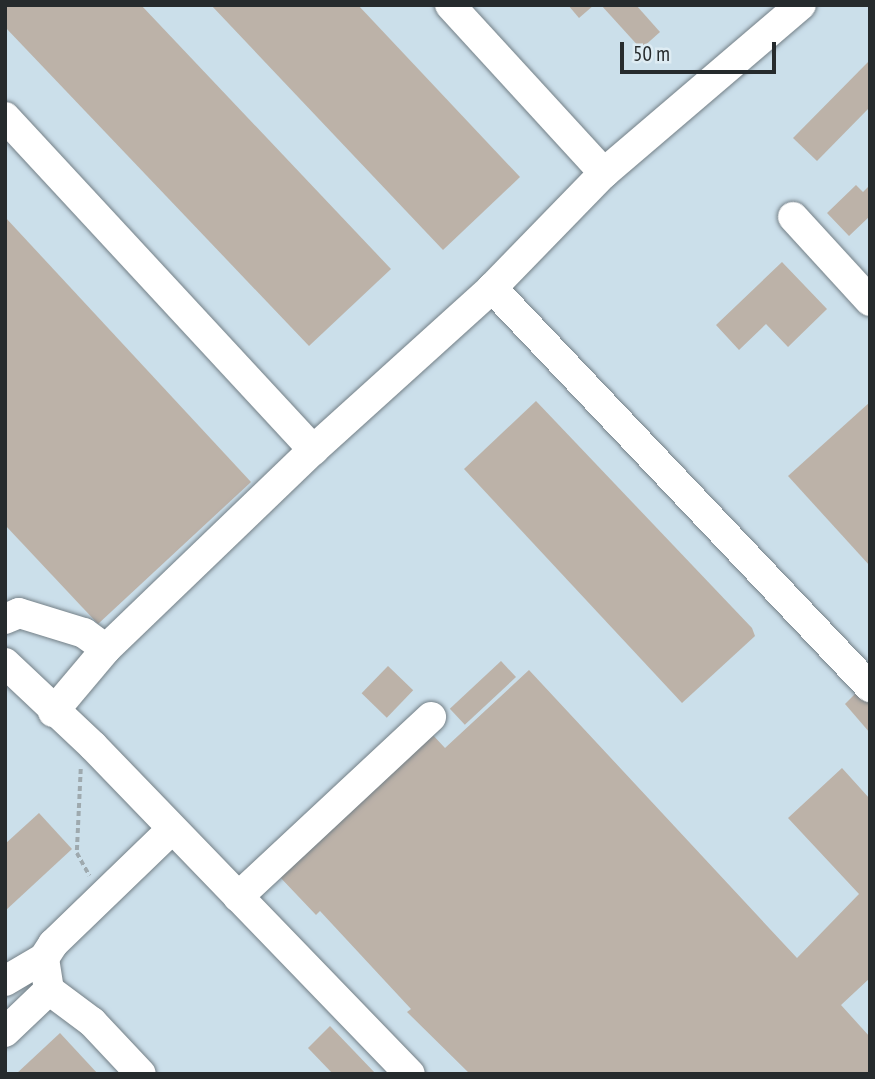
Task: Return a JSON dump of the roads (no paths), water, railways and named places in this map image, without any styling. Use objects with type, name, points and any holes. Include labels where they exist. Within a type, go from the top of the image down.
[{"type":"lane","points":[[450,5],[604,173]]},
{"type":"lane","points":[[53,712],[106,649],[313,450],[492,288],[604,173],[801,5]]},
{"type":"lane","points":[[5,117],[313,450]]},
{"type":"lane","points":[[793,217],[870,301]]},
{"type":"lane","points":[[492,288],[870,687]]},
{"type":"lane","points":[[5,619],[19,612],[84,633],[106,649]]},
{"type":"lane","points":[[5,663],[53,712],[93,746],[410,1074]]},
{"type":"lane","points":[[238,897],[431,717]]},
{"type":"lane","points":[[5,981],[44,958],[172,829]]},
{"type":"lane","points":[[44,958],[49,990],[92,1022],[141,1074]]},
{"type":"lane","points":[[5,1032],[49,990]]}]
